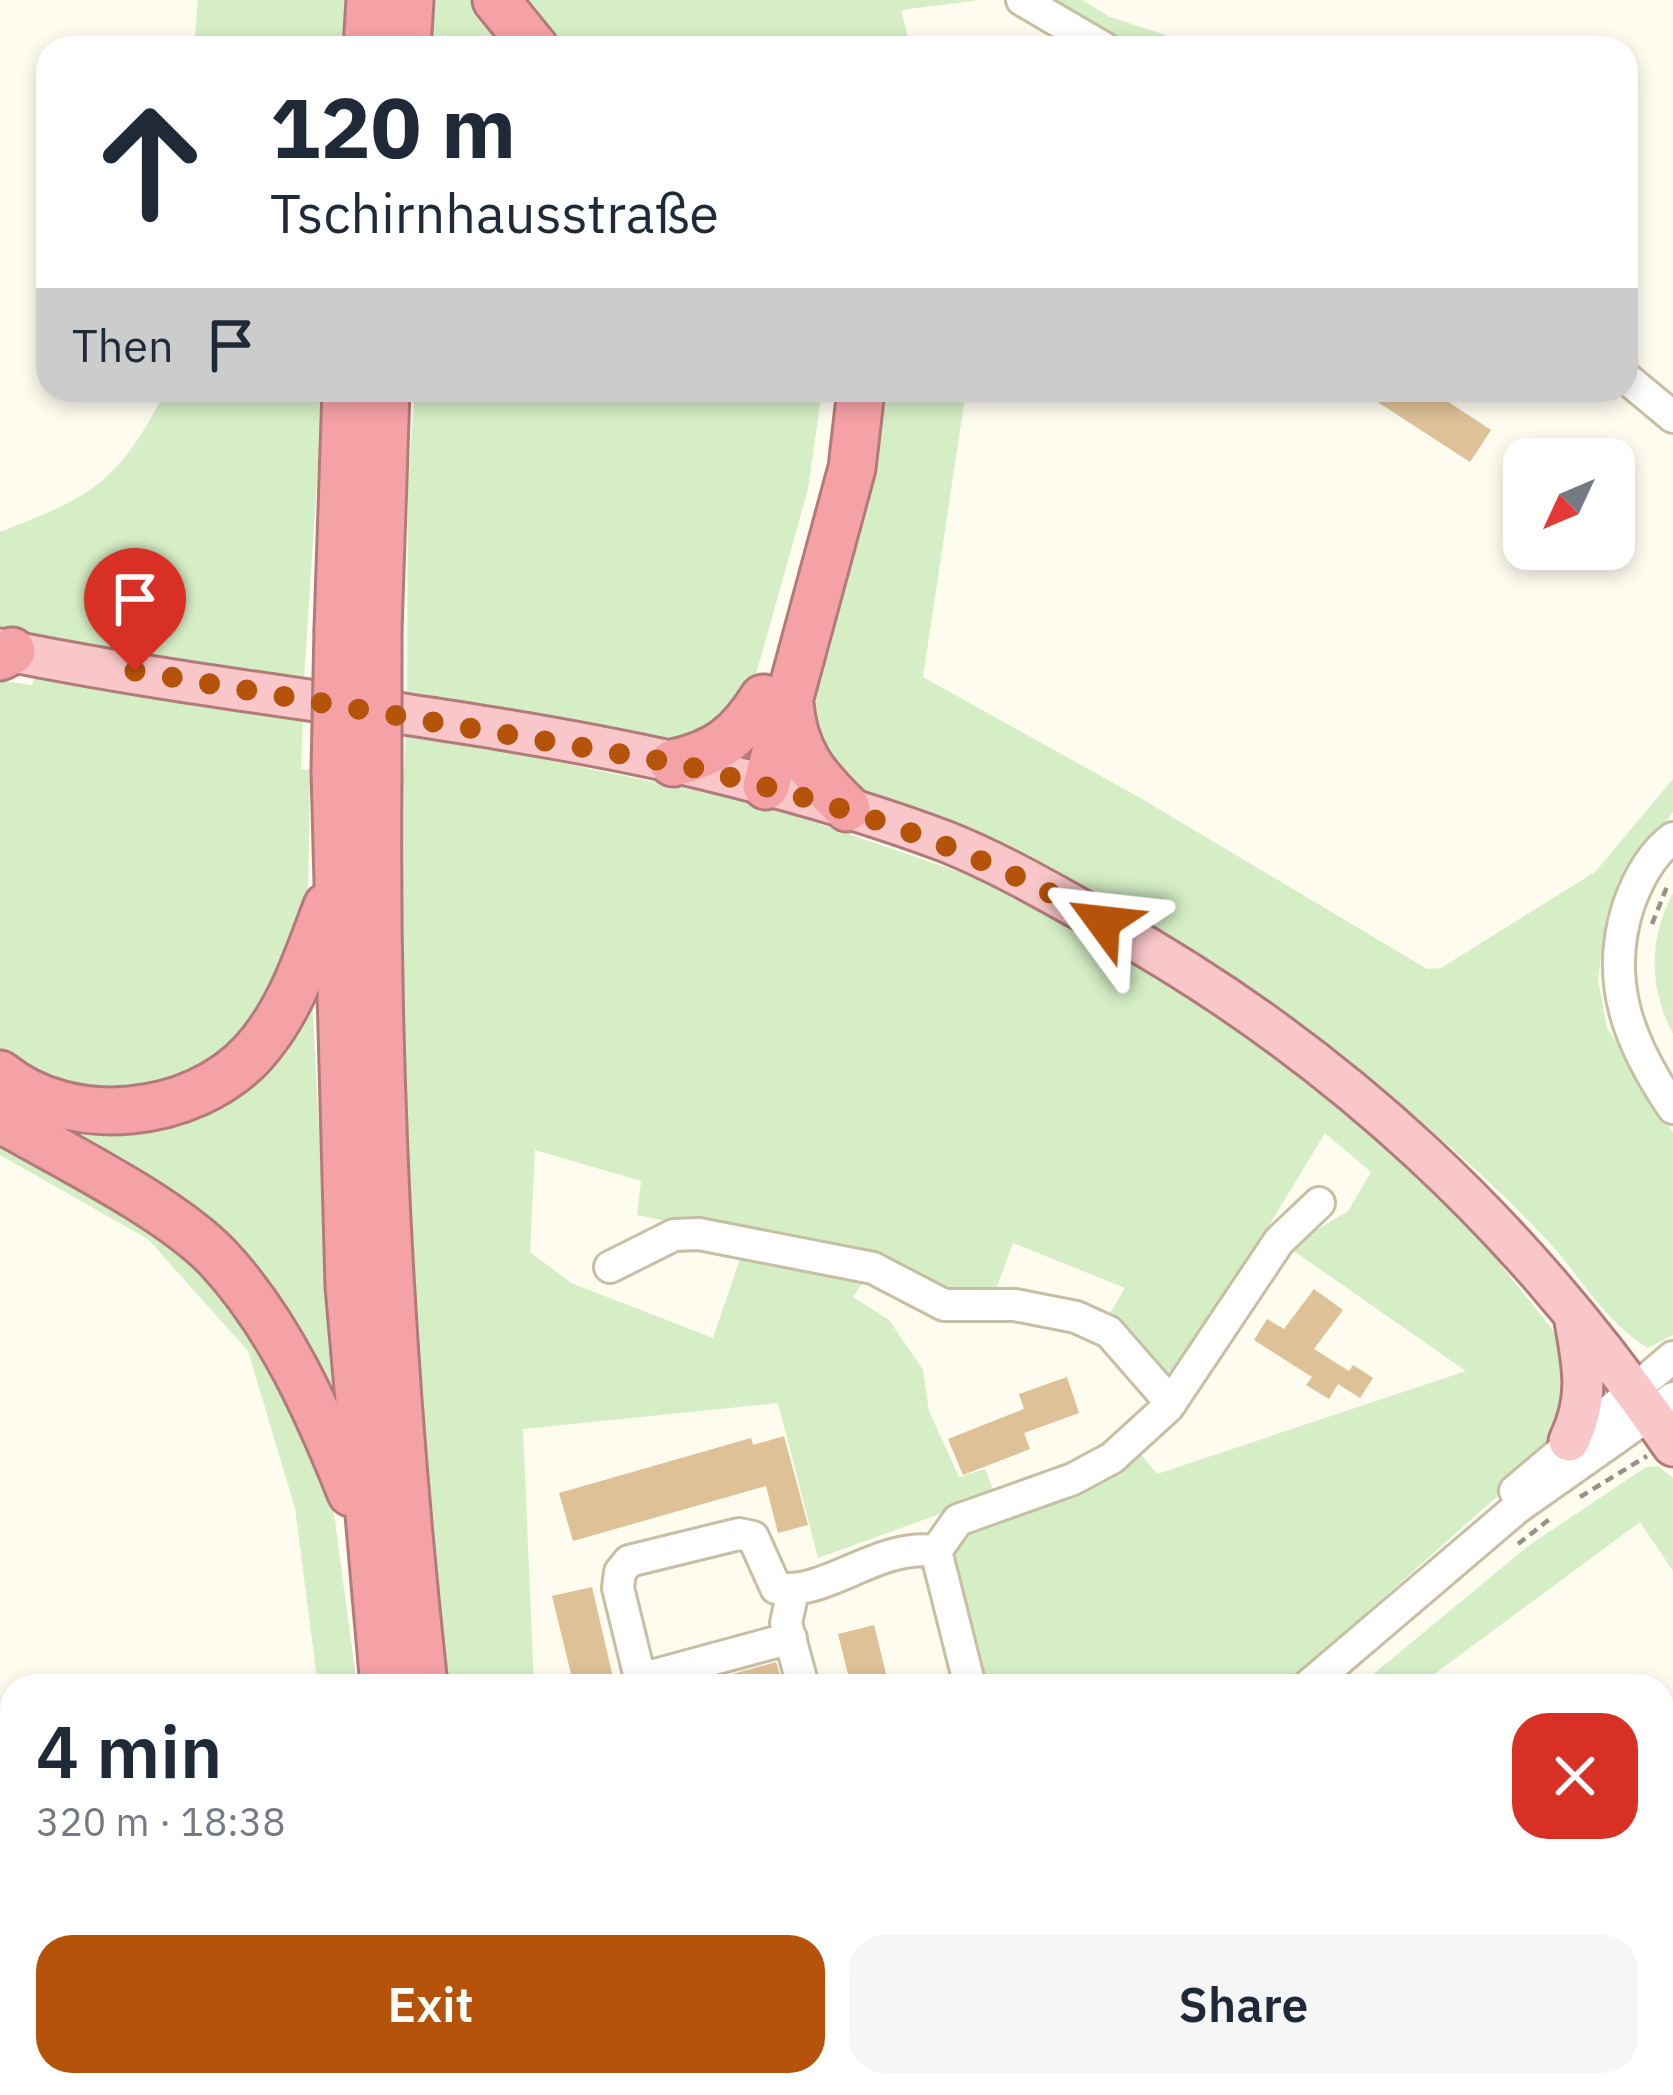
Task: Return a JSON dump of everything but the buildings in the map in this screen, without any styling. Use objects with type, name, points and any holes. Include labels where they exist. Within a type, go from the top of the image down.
[{"type":"highway","points":[[368,36],[370,0]]},
{"type":"highway","points":[[408,36],[410,0]]},
{"type":"highway","points":[[496,0],[525,36]]},
{"type":"highway","points":[[347,402],[358,629],[357,772],[376,927],[389,1293],[423,1674]]},
{"type":"highway","points":[[358,629],[385,402]]},
{"type":"highway","points":[[755,783],[819,481],[829,402]]},
{"type":"highway","points":[[674,763],[708,755],[742,732],[776,695],[851,468],[860,402]]},
{"type":"highway","points":[[776,695],[813,775],[847,808]]},
{"type":"highway","points":[[0,1074],[39,1097],[80,1110],[116,1111],[206,1089],[251,1056],[281,1016],[335,886],[357,772]]},
{"type":"highway","points":[[335,886],[349,1286],[383,1674]]},
{"type":"highway","points":[[0,1119],[119,1187],[217,1257],[274,1332],[325,1430],[368,1536]]},
{"type":"main road","points":[[4,652],[674,763],[847,808],[1027,878],[1209,982],[1279,1030],[1398,1129],[1498,1225],[1661,1418]]},
{"type":"main road","points":[[1569,1441],[1581,1416],[1586,1382],[1574,1315]]},
{"type":"street","points":[[1022,0],[1084,36]]},
{"type":"street","points":[[1638,388],[1673,417]]},
{"type":"street","points":[[1673,838],[1636,883],[1617,944],[1618,997],[1646,1068],[1673,1108]]},
{"type":"street","points":[[967,1674],[936,1552],[958,1520],[1073,1479],[1112,1458],[1171,1402],[1279,1241],[1319,1203]]},
{"type":"street","points":[[610,1267],[674,1235],[699,1234],[873,1268],[944,1305],[1015,1305],[1076,1317],[1109,1332],[1171,1402]]},
{"type":"street","points":[[1322,1674],[1517,1508],[1661,1418],[1673,1358]]},
{"type":"street","points":[[1338,1661],[1396,1595],[1569,1441],[1661,1418]]},
{"type":"street","points":[[639,1674],[618,1588],[620,1572],[629,1561],[739,1534],[753,1537],[776,1588],[793,1591],[875,1558],[915,1549],[936,1552]]},
{"type":"street","points":[[793,1591],[786,1610],[800,1674]]},
{"type":"street","points":[[671,1674],[791,1638]]},
{"type":"path","points":[[1652,925],[1673,875]]},
{"type":"path","points":[[1512,1548],[1568,1504],[1661,1418]]},
{"type":"green space","points":[[198,0],[345,0],[343,36],[195,36]]},
{"type":"green space","points":[[432,0],[483,0],[512,36],[430,36]]},
{"type":"green space","points":[[510,0],[980,0],[901,10],[908,36],[544,36]]},
{"type":"green space","points":[[1041,0],[1082,0],[1110,17],[1166,35],[1107,36]]},
{"type":"green space","points":[[159,402],[322,402],[304,678],[0,633],[0,532],[59,507],[101,482]]},
{"type":"green space","points":[[414,402],[820,402],[808,489],[746,710],[697,746],[407,695],[408,481]]},
{"type":"green space","points":[[869,402],[964,402],[923,677],[1142,799],[1427,969],[1441,968],[1595,872],[1673,779],[1673,812],[1624,873],[1607,912],[1598,979],[1607,1028],[1673,1133],[1673,1335],[1648,1348],[1632,1337],[1543,1236],[1458,1154],[1328,1048],[1207,963],[1038,863],[873,794],[822,767],[801,688]]},
{"type":"green space","points":[[0,670],[3,681],[32,685],[35,675],[303,715],[301,769],[310,770],[308,895],[295,968],[205,1078],[113,1101],[0,1063]]},
{"type":"green space","points":[[406,731],[761,804],[1024,894],[1202,993],[1337,1100],[1481,1240],[1556,1334],[1571,1371],[1555,1445],[1297,1674],[982,1674],[954,1564],[956,1545],[967,1531],[1138,1451],[1157,1474],[1466,1371],[1288,1247],[1348,1211],[1371,1172],[1325,1133],[1253,1252],[1162,1383],[1105,1321],[1125,1288],[1013,1243],[993,1297],[953,1304],[721,1232],[637,1215],[641,1181],[535,1150],[530,1252],[571,1283],[713,1338],[742,1253],[865,1279],[853,1297],[889,1320],[923,1370],[929,1411],[959,1477],[985,1469],[995,1494],[818,1558],[778,1403],[523,1429],[533,1674],[445,1674],[419,1381],[406,1151],[399,774],[404,773]]},
{"type":"green space","points":[[1673,893],[1673,1034],[1659,999],[1655,964],[1659,928]]},
{"type":"green space","points":[[311,977],[334,1417],[301,1354],[26,1103],[160,1115]]},
{"type":"green space","points":[[0,1132],[211,1269],[316,1439],[333,1507],[355,1674],[316,1674],[295,1508],[248,1351],[148,1239],[0,1155]]},
{"type":"green space","points":[[1658,1466],[1673,1478],[1673,1571],[1640,1522],[1434,1674],[1373,1674],[1528,1546],[1646,1467]]},
{"type":"route","points":[[135,671],[674,763],[745,780],[948,843],[1027,878],[1103,922]]}]
